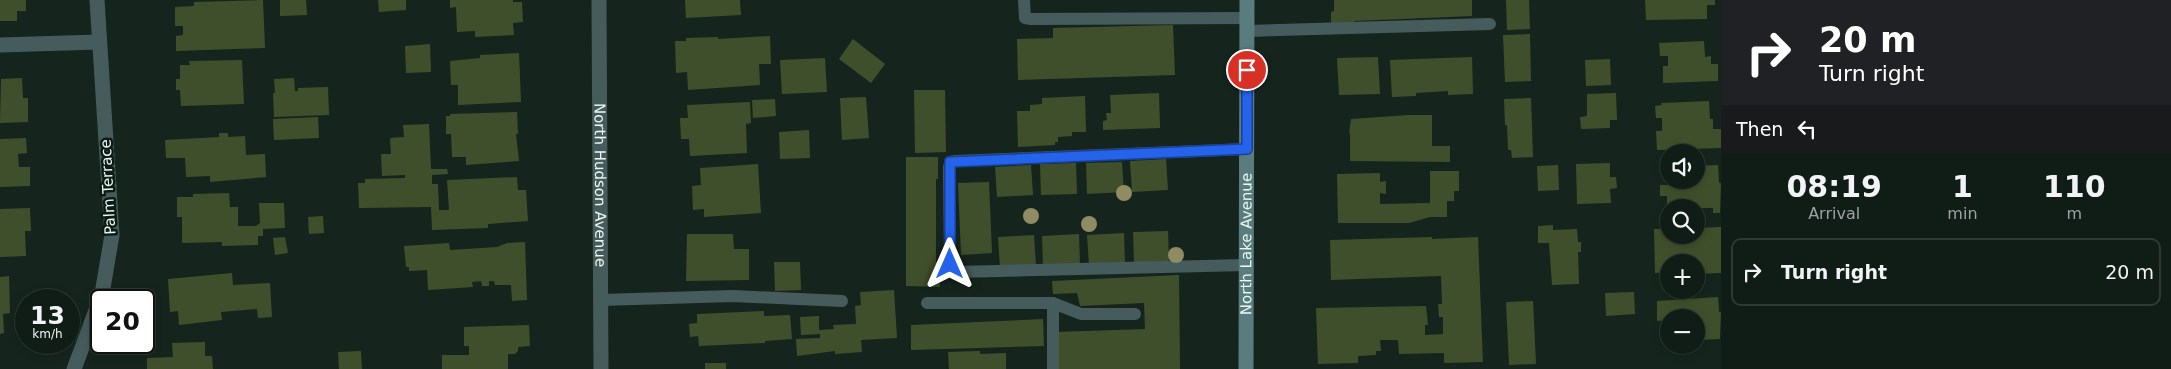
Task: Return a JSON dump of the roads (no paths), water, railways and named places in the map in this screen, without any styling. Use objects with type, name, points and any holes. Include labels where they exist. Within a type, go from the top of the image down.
[{"type":"main road","name":"North Lake Avenue","points":[[1246,369],[1247,0]]},
{"type":"street","name":"Palm Terrace","points":[[74,369],[102,294],[112,235],[98,0]]},
{"type":"street","name":"North Hudson Avenue","points":[[598,0],[602,369]]},
{"type":"street","points":[[0,45],[99,42]]},
{"type":"lane","points":[[1024,0],[1025,18],[1031,19],[1247,24],[1490,24]]},
{"type":"lane","points":[[1246,265],[956,272],[952,270],[950,264],[948,168],[950,162],[956,161],[1247,149]]},
{"type":"lane","points":[[601,300],[733,296],[842,301]]},
{"type":"lane","points":[[927,303],[1053,303],[1081,314],[1135,314]]},
{"type":"lane","points":[[1053,303],[1053,369]]}]
